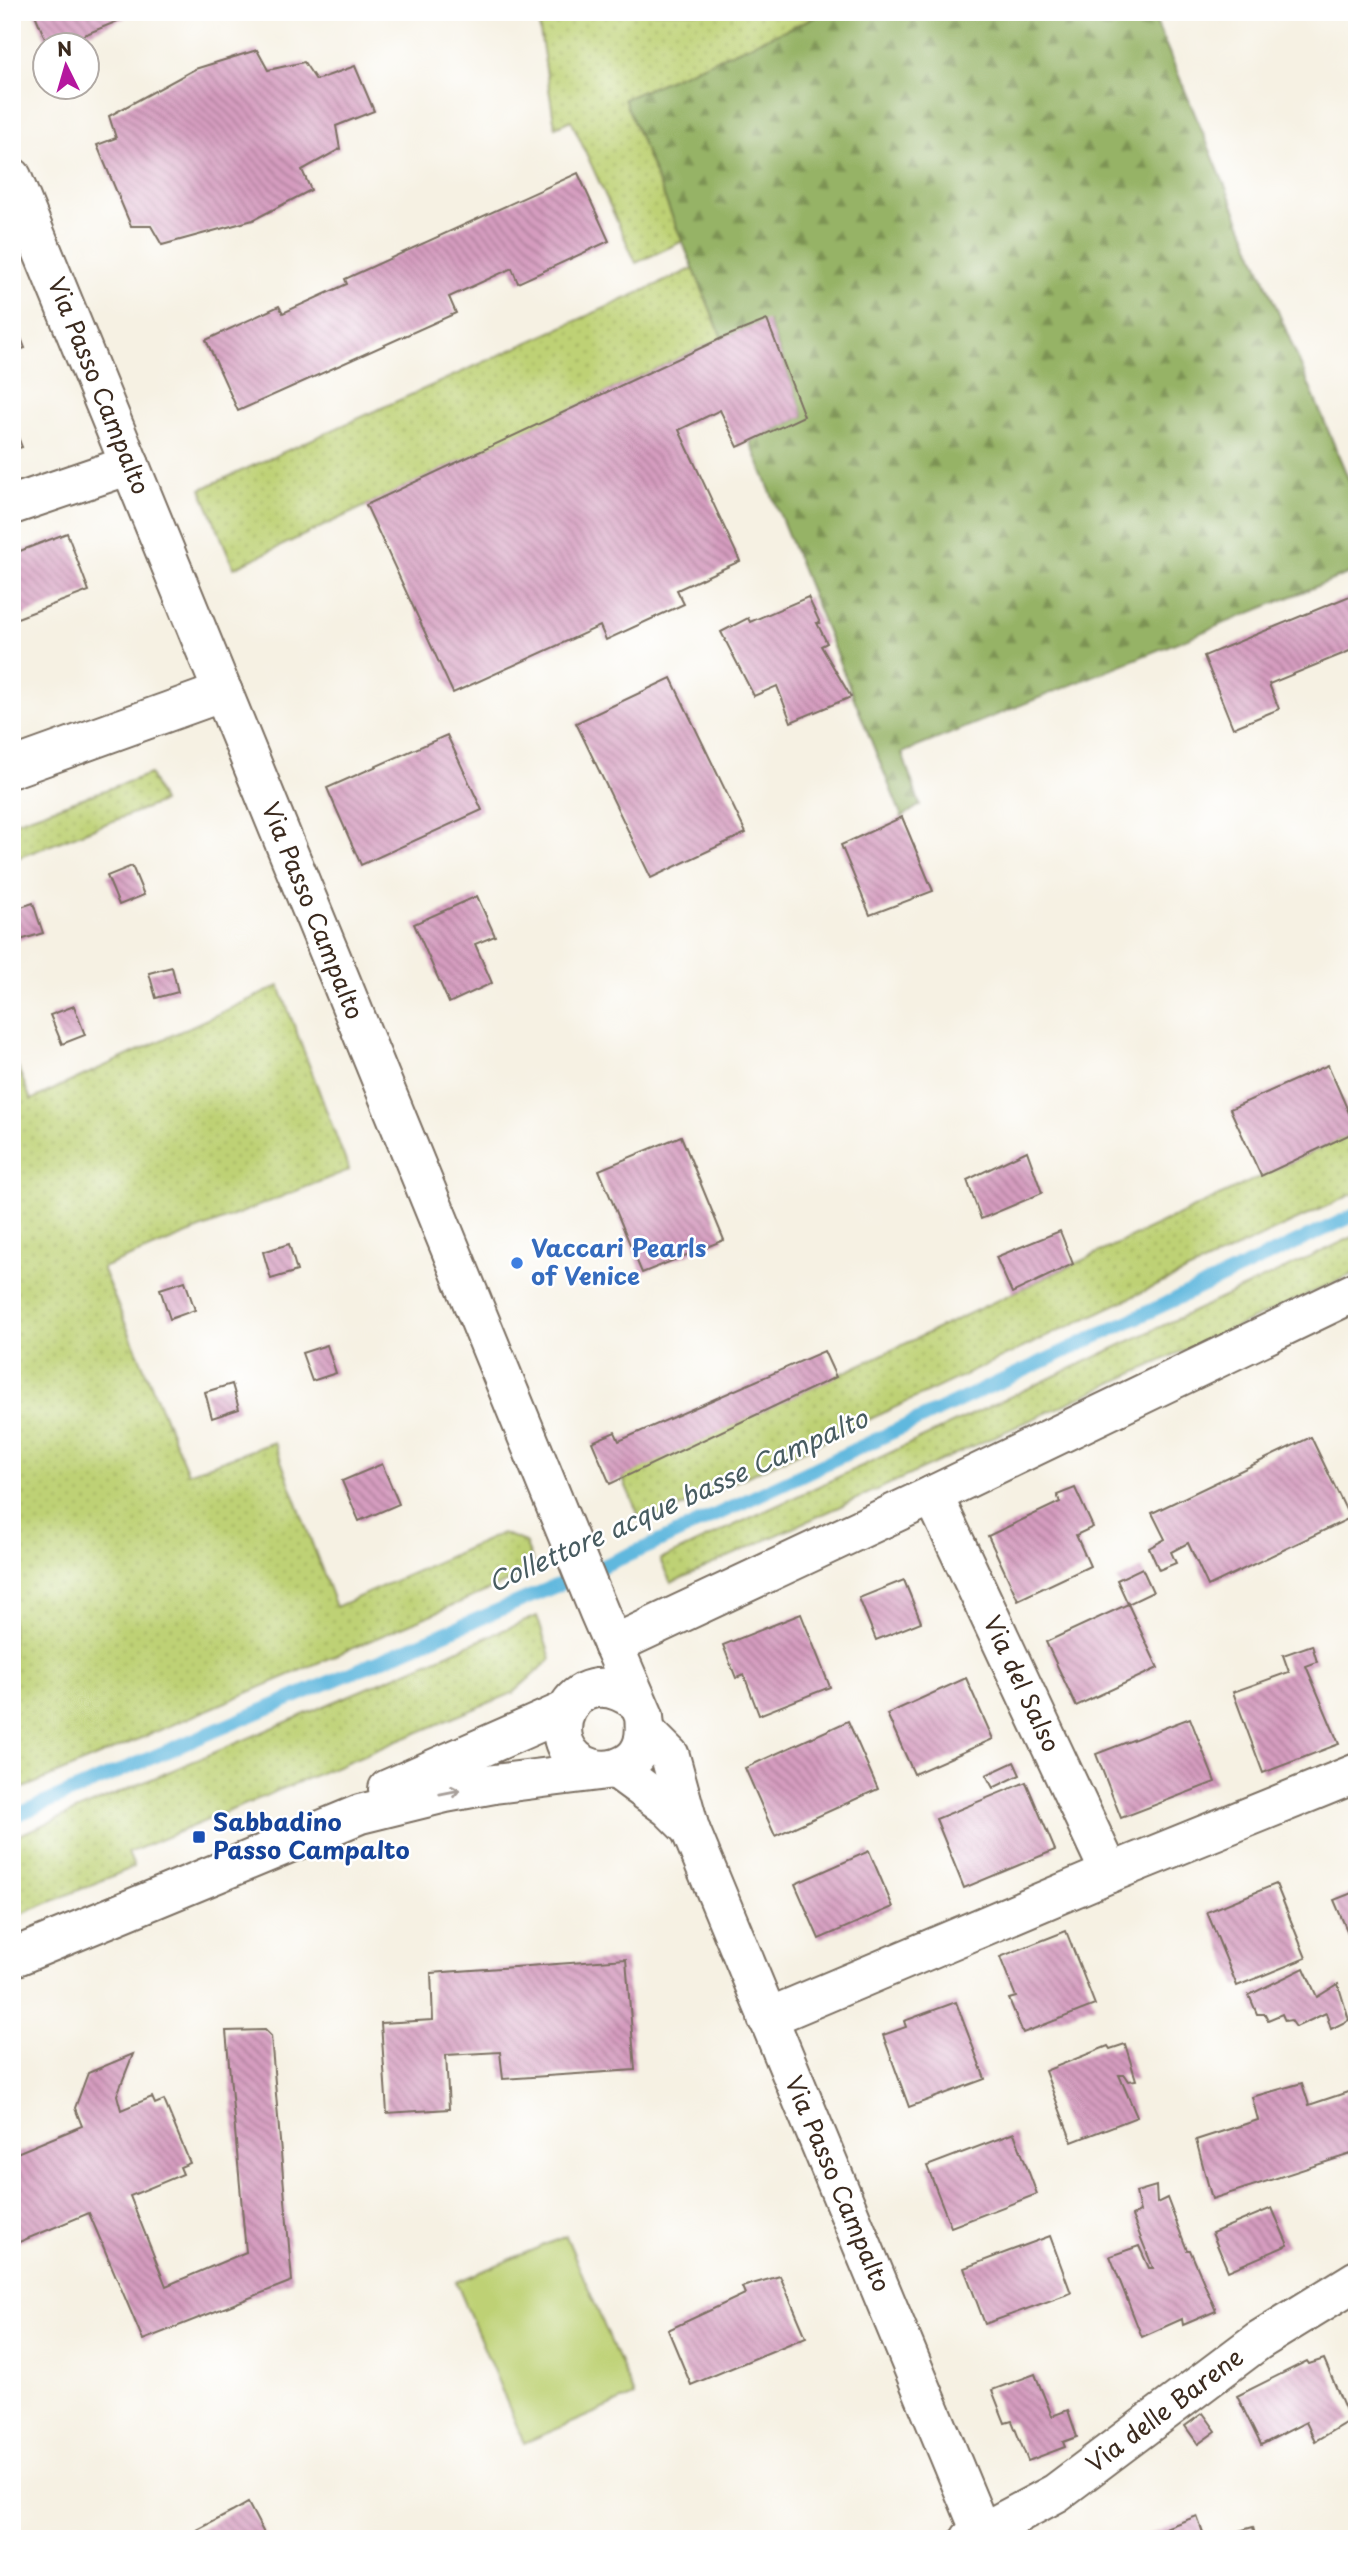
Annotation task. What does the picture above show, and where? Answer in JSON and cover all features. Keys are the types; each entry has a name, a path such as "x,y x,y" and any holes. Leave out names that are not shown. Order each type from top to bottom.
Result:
{"street":[{"name":"Via Passo Campalto","path":"17,201 130,465 641,1716"},
{"path":"12,505 130,465"},
{"path":"12,768 223,692"},
{"path":"606,1628 933,1495 1357,1291"},
{"name":"Via del Salso","path":"933,1495 1110,1872"},
{"name":"Via Passo Campalto","path":"606,1628 598,1667 562,1727 564,1743 572,1757 584,1766 608,1770 669,1808 690,1829"},
{"name":"Via Passo Campalto","path":"577,1700 606,1686 622,1691 670,1756 690,1829 979,2536"},
{"path":"360,1814 392,1786 577,1700"},
{"path":"12,1958 360,1814 482,1786 608,1770 631,1761 641,1748 641,1716"},
{"path":"767,2018 1110,1872 1357,1773"},
{"name":"Via delle Barene","path":"979,2536 1056,2493 1258,2341 1357,2280"}],"green space":[{"path":"537,12 827,12 625,99 683,241 636,263 571,120 555,127"},
{"path":"827,12 1164,12 1154,17 1357,499 1357,570 902,753 920,805 902,817 750,441 804,416 768,321 722,338 624,99"},
{"path":"694,268 722,338 234,568 201,489"},
{"path":"150,774 162,802 12,860 12,823"},
{"path":"279,986 349,1170 102,1268 188,1473 274,1442 336,1607 502,1533 525,1542 536,1570 12,1793 12,1053 31,1100"},
{"path":"1357,1131 1357,1192 643,1525 622,1477"},
{"path":"1357,1235 1357,1272 671,1583 660,1560"},
{"path":"537,1616 551,1659 513,1693 128,1853 134,1867 12,1918 12,1838"},
{"path":"566,2236 634,2396 524,2443 456,2282"}],"building":[{"path":"34,12 122,12 125,18 92,32 42,32"},
{"path":"257,50 268,70 304,62 316,80 355,66 374,111 336,126 340,149 302,170 311,190 253,220 162,245 151,226 131,226 97,145 116,138 109,116 195,69"},
{"path":"578,173 609,241 518,283 512,268 449,297 456,313 238,411 206,340 279,306 283,313 347,284 345,279"},
{"path":"12,315 25,348 12,352"},
{"path":"767,320 804,416 738,447 720,410 679,430 740,561 677,590 684,604 606,640 600,626 453,693 366,505 722,338"},
{"path":"12,422 22,447 12,450"},
{"path":"67,533 89,591 12,620 12,554"},
{"path":"1357,593 1357,648 1269,684 1279,709 1233,728 1204,656"},
{"path":"808,597 827,643 821,646 851,697 791,722 777,686 754,696 721,632 748,618 750,622"},
{"path":"671,678 746,833 651,878 576,723"},
{"path":"447,735 482,810 361,865 327,788"},
{"path":"902,817 933,891 870,915 841,845"},
{"path":"132,866 144,895 119,905 107,876"},
{"path":"477,896 495,936 475,944 492,983 449,1003 414,924"},
{"path":"33,903 43,933 17,941 12,928 12,910"},
{"path":"172,967 178,992 156,998 149,973"},
{"path":"74,1006 85,1035 62,1044 50,1015"},
{"path":"1328,1065 1357,1131 1261,1176 1230,1109"},
{"path":"681,1136 724,1240 642,1273 599,1170"},
{"path":"1027,1151 1042,1193 981,1219 967,1180"},
{"path":"1060,1231 1073,1264 1012,1293 996,1257"},
{"path":"289,1244 297,1271 271,1279 263,1252"},
{"path":"185,1281 195,1310 170,1319 160,1289"},
{"path":"327,1345 336,1373 312,1381 302,1353"},
{"path":"824,1351 836,1377 610,1484 592,1442 615,1432 619,1441"},
{"path":"232,1384 239,1409 212,1418 205,1392"},
{"path":"1311,1437 1350,1518 1208,1586 1188,1543 1171,1552 1176,1563 1159,1570 1149,1548 1165,1539 1152,1513"},
{"path":"382,1464 399,1504 359,1521 342,1481"},
{"path":"1075,1488 1093,1527 1076,1535 1090,1566 1018,1600 988,1536 1060,1502 1057,1495"},
{"path":"1142,1568 1153,1592 1128,1604 1117,1580"},
{"path":"904,1580 921,1622 876,1640 859,1598"},
{"path":"1128,1604 1158,1668 1076,1706 1046,1642"},
{"path":"801,1614 830,1687 759,1715 744,1675 736,1678 723,1645"},
{"path":"1312,1645 1317,1662 1306,1666 1339,1744 1263,1773 1233,1692 1289,1672 1283,1655"},
{"path":"966,1678 993,1739 914,1774 887,1714"},
{"path":"1190,1718 1215,1782 1121,1818 1096,1754"},
{"path":"848,1721 878,1789 775,1836 745,1768"},
{"path":"1014,1762 1020,1775 993,1788 986,1775"},
{"path":"1026,1782 1055,1850 964,1888 936,1819"},
{"path":"869,1851 893,1907 819,1939 795,1884"},
{"path":"1276,1884 1306,1958 1237,1986 1207,1912"},
{"path":"1357,1891 1357,1954 1334,1900"},
{"path":"1066,1931 1095,2005 1023,2033 1009,1999 1016,1997 1000,1957"},
{"path":"626,1959 635,2070 503,2079 500,2052 446,2055 449,2109 387,2113 381,2023 433,2020 431,1973"},
{"path":"1304,1968 1317,1997 1338,1984 1349,2020 1331,2029 1326,2013 1296,2027 1291,2020 1285,2021 1282,2014 1268,2020 1265,2014 1257,2014 1249,1995"},
{"path":"956,2002 985,2079 909,2107 883,2035 906,2027 904,2021"},
{"path":"265,2030 271,2036 292,2281 143,2340 89,2213 12,2245 12,2155 82,2126 75,2108 88,2073 133,2054 117,2095 121,2110 152,2097 155,2104 164,2100 190,2163 180,2167 183,2174 130,2196 166,2286 246,2252 226,2031"},
{"path":"1125,2044 1136,2080 1129,2081 1125,2075 1119,2075 1137,2117 1072,2142 1045,2071 1108,2046 1110,2049"},
{"path":"1302,2083 1309,2105 1357,2089 1357,2152 1212,2199 1196,2140 1258,2120 1252,2097"},
{"path":"1014,2133 1037,2194 951,2227 927,2166"},
{"path":"1156,2186 1157,2203 1167,2198 1187,2250 1190,2250 1216,2311 1183,2325 1182,2319 1142,2337 1110,2256 1139,2246 1149,2268 1153,2268 1132,2216 1140,2212 1136,2192"},
{"path":"1272,2208 1288,2245 1228,2271 1212,2233"},
{"path":"1050,2236 1071,2293 985,2324 964,2268"},
{"path":"780,2276 806,2337 691,2385 668,2330 745,2294 742,2287"},
{"path":"1324,2359 1350,2420 1315,2441 1306,2422 1261,2445 1237,2396 1307,2361 1309,2364"},
{"path":"1035,2374 1052,2416 1068,2410 1077,2437 1063,2442 1065,2447 1028,2461 1012,2421 1005,2423 992,2390"},
{"path":"1203,2413 1216,2431 1198,2444 1185,2426"},
{"path":"248,2503 267,2539 180,2539 232,2512"},
{"path":"1197,2516 1205,2539 1139,2538"},
{"path":"1253,2527 1256,2539 1234,2539 1232,2533"}],"waterway":[{"name":"Collettore acque basse Campalto","path":"12,1817 652,1545 1357,1214"}],"place":[{"name":"Vaccari Pearls of Venice","path":"517,1263"},
{"name":"Sabbadino Passo Campalto","path":"199,1837"}]}
